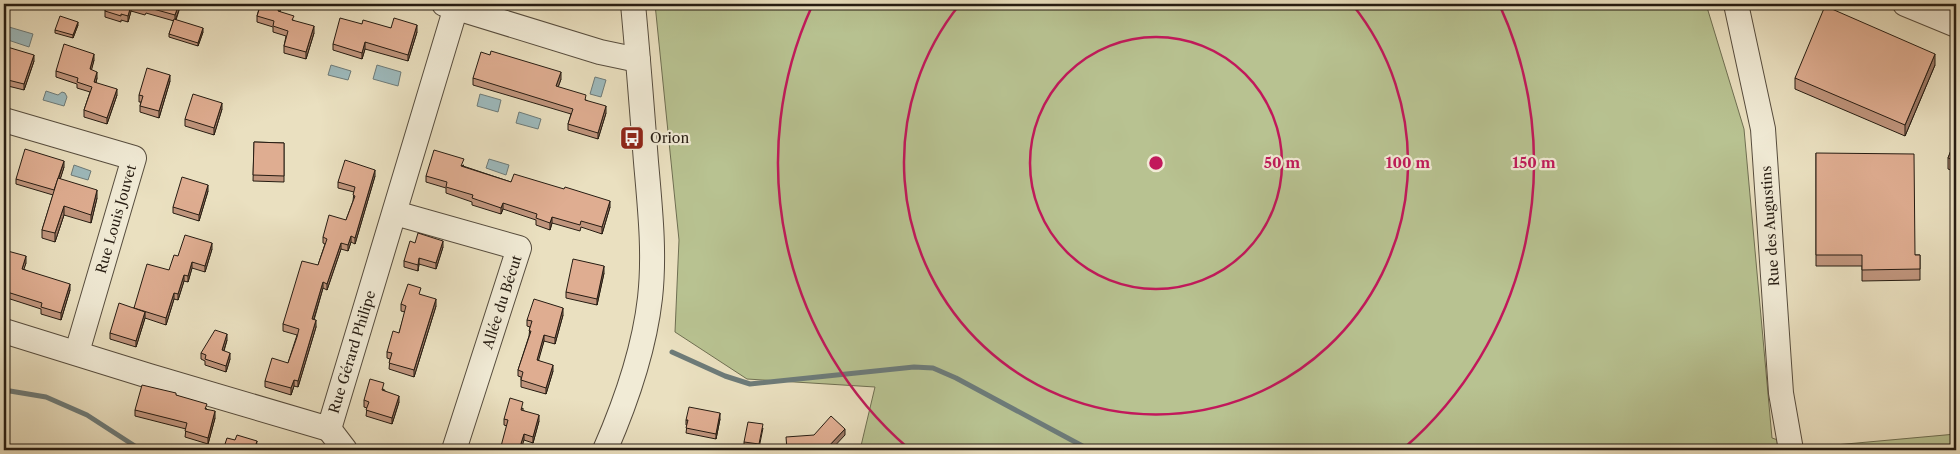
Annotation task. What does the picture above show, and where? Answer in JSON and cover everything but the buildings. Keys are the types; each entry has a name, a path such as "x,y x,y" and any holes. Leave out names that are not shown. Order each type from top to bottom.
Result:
{"street":[{"path":"604,450 627,394 650,299 652,242 633,4"},
{"name":"Rue des Augustins","path":"1736,4 1763,129 1781,394 1791,450"},
{"path":"1904,4 1956,25"},
{"path":"450,6 600,52 638,60"},
{"name":"Rue Gérard Philipe","path":"4,331 329,429 395,213 450,6"},
{"name":"Rue Louis Jouvet","path":"4,120 134,158 77,352"},
{"name":"Allée du Bécut","path":"395,213 519,248 454,450"},
{"path":"329,429 345,450"}],"green space":[{"path":"655,4 1706,4 1744,129 1772,438 1802,448 1956,434 1956,450 860,450 875,387 747,379 675,332 679,240"}],"water":[{"path":"9,27 33,34 29,47 5,39"},
{"path":"331,65 351,71 348,80 328,75"},
{"path":"377,65 401,72 398,86 373,79"},
{"path":"595,77 606,80 601,97 590,94"},
{"path":"46,91 58,95 62,92 65,93 67,97 64,106 43,100"},
{"path":"480,94 501,100 498,112 477,106"},
{"path":"519,112 541,119 538,129 516,123"},
{"path":"489,159 509,165 506,175 486,168"},
{"path":"74,165 91,171 88,180 71,175"}],"waterway":[{"path":"672,352 725,376 750,384 914,367 933,368 956,378 1090,450"},
{"path":"4,390 46,397 87,415 141,450"}],"place":[{"name":"Orion","path":"632,138"}]}
